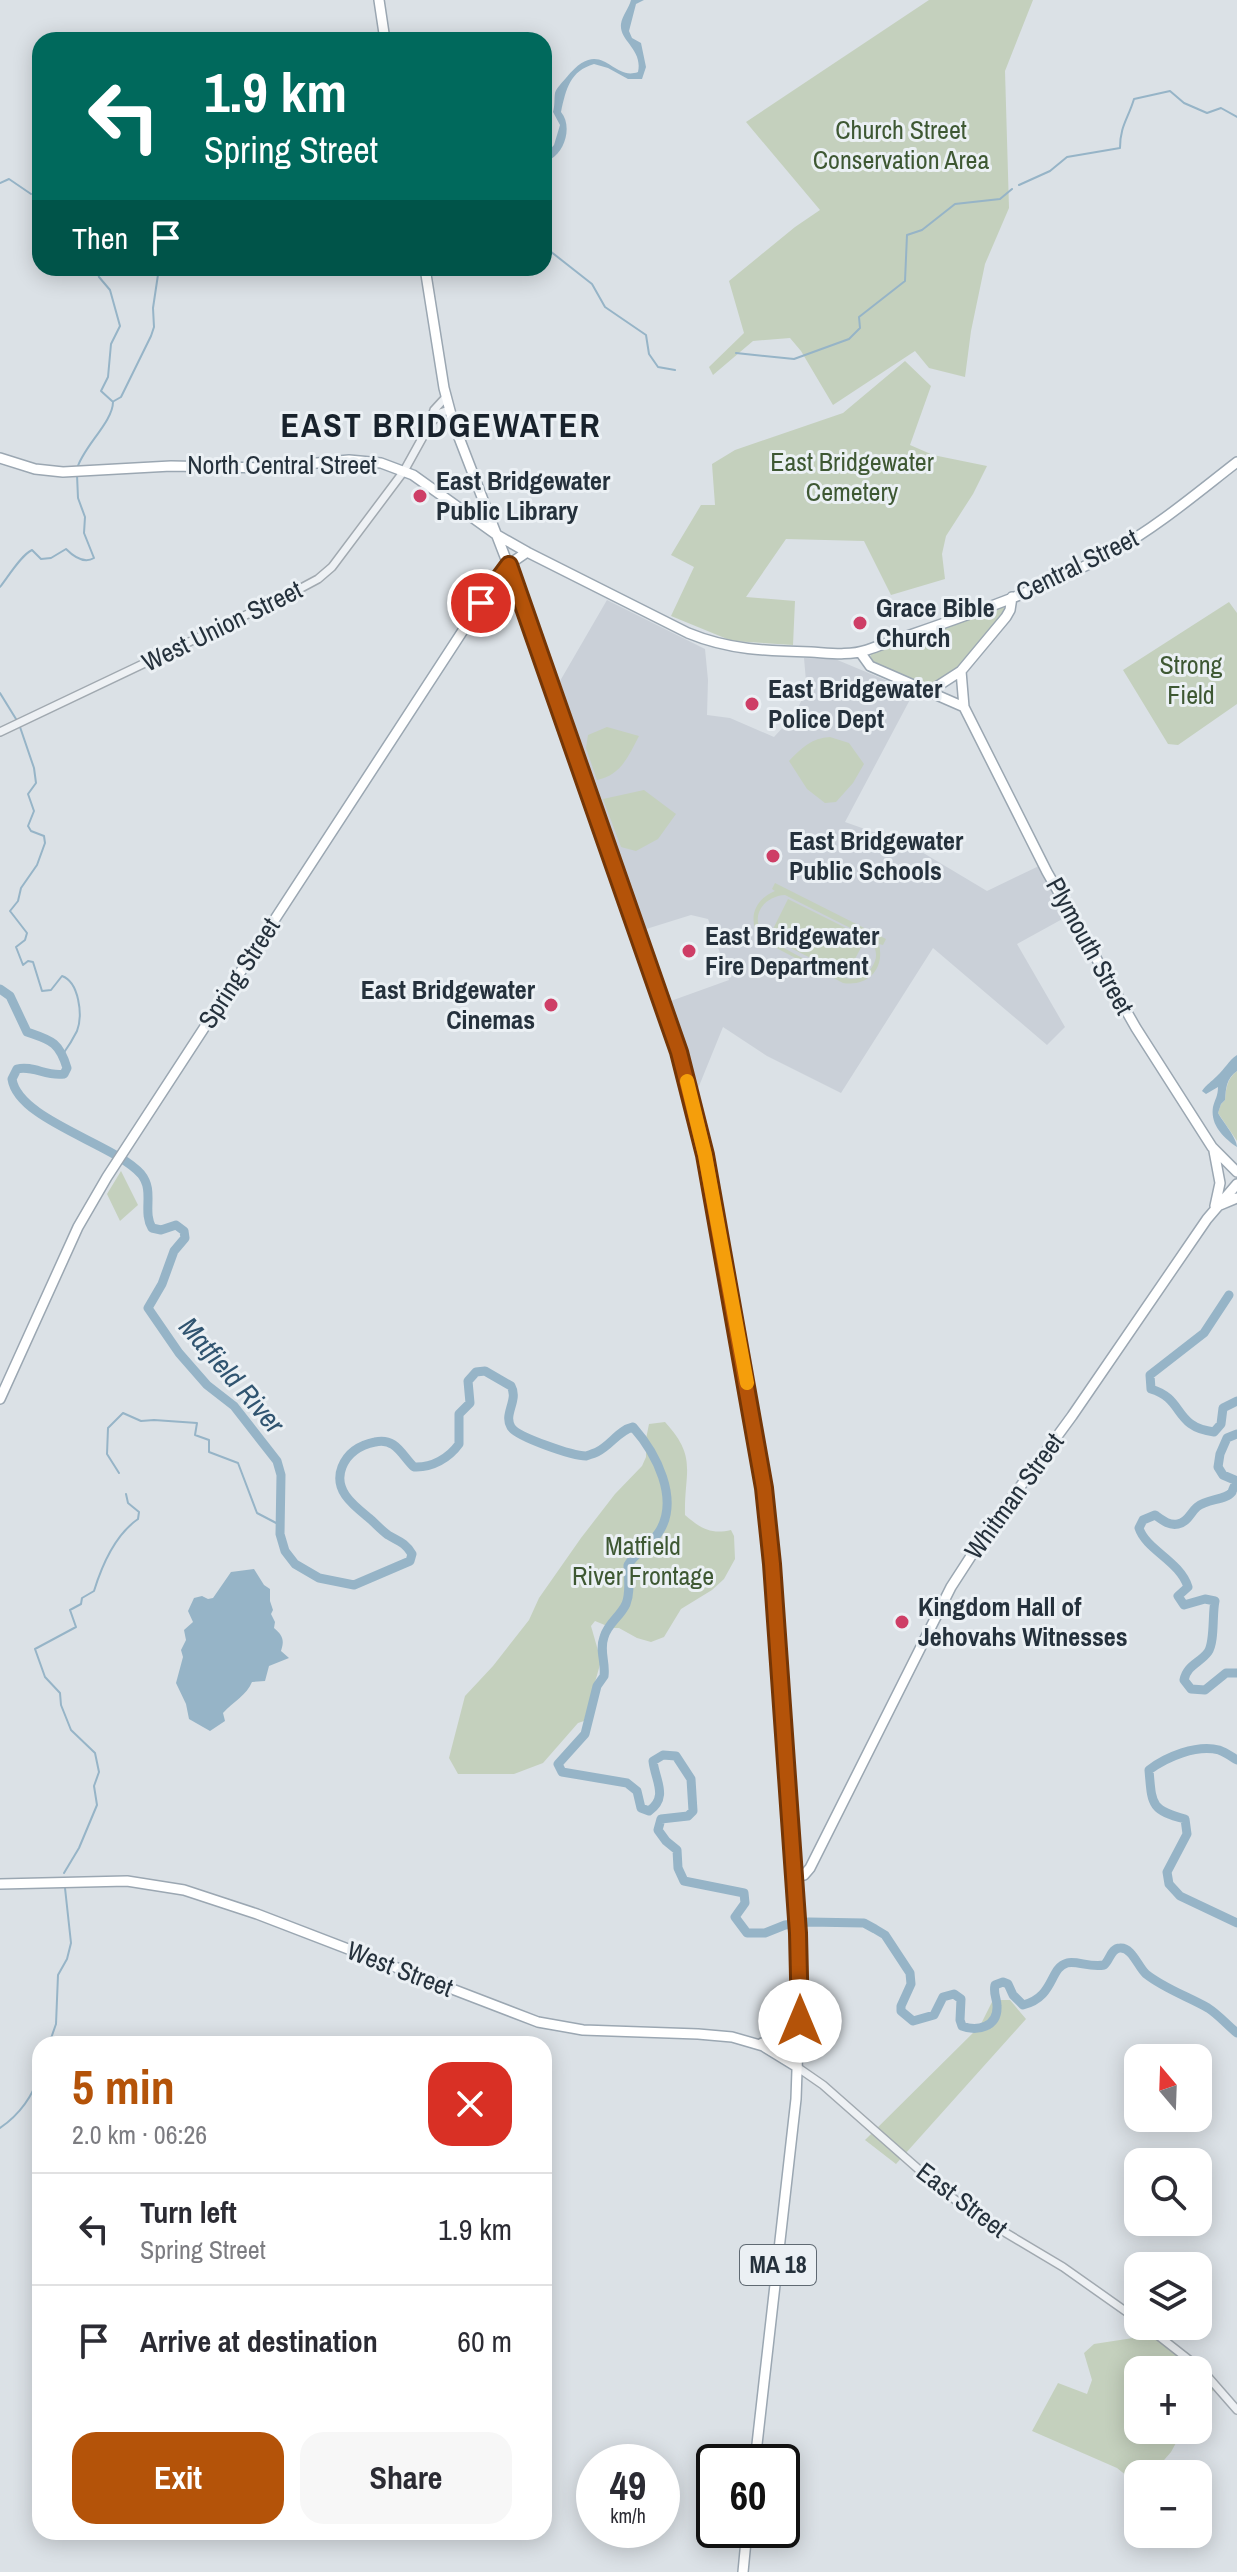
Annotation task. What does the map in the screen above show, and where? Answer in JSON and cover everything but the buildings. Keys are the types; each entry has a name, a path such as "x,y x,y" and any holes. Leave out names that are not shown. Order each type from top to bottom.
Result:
{"main road":[{"path":"379,0 384,32"},
{"name":"MA 18","path":"426,276 449,410 509,565 679,1052 699,1126 764,1488 798,1933 800,2033 787,2182 757,2444"},
{"name":"North Central Street","path":"0,458 42,470 78,472 179,466 255,468 349,460 381,463 404,471 497,535"},
{"name":"Central Street","path":"497,535 642,611 712,643 746,650 860,652 1012,597 1105,556 1134,539 1237,462"},
{"name":"Spring Street","path":"0,1399 79,1224 114,1165 488,592 509,565 527,552"},
{"path":"930,691 961,671 1006,617 1012,597"},
{"path":"860,652 870,666 964,707"},
{"name":"Plymouth Street","path":"961,671 964,707 1072,916 1136,1028 1212,1147 1237,1172"},
{"path":"1212,1147 1220,1176 1214,1210"},
{"name":"Whitman Street","path":"793,1877 804,1875 810,1868 956,1578 1237,1181"},
{"path":"1214,1210 1224,1202 1237,1198"},
{"name":"West Street","path":"0,1884 127,1881 176,1888 245,1909 538,2022 583,2030 698,2034 747,2041 772,2051 797,2067"},
{"path":"747,2041 782,2043 791,2041 800,2033"},
{"path":"743,2572 745,2548"}],"street":[{"name":"West Union Street","path":"0,732 318,579 332,567 404,471 430,424 434,410 446,397"},
{"path":"430,424 440,413 449,410"},
{"name":"East Street","path":"797,2067 823,2085 969,2211 1063,2267 1124,2310"},
{"path":"1163,2340 1208,2376 1237,2410"}],"shaded area":[{"name":"East Bridgewater Public Schools","path":"607,600 705,649 707,715 730,718 774,737 796,713 804,694 804,658 835,659 914,692 845,822 910,845 987,891 1039,866 1066,917 1017,944 1065,1027 1047,1045 933,948 841,1093 767,1056 723,1027 697,1091 668,1002 729,980 717,944 708,919 691,915 643,930 560,681"}],"green space":[{"name":"Church Street Conservation Area","path":"929,0 1033,0 1005,71 1009,208 985,264 965,377 929,368 915,351 833,405 790,338 753,341 713,375 709,367 744,333 729,281 820,210 746,122"},
{"name":"East Bridgewater Cemetery","path":"905,361 931,386 910,445 933,455 987,466 946,536 942,554 945,579 891,595 864,541 786,539 746,597 795,601 793,645 732,641 671,616 694,567 671,555 701,505 715,505 712,464 735,450 843,413"},
{"name":"Strong Field","path":"1229,602 1237,613 1237,704 1178,745 1168,744 1123,670"},
{"path":"1003,606 1006,612 970,656 937,682 925,684 870,661 871,652"},
{"path":"607,727 639,736 618,769 597,780 586,748 588,735"},
{"path":"830,737 849,743 864,764 853,783 836,802 825,803 807,789 789,761 807,744"},
{"path":"644,790 676,814 658,839 636,851 621,847 603,799"},
{"path":"775,883 886,939 883,945 879,944 879,961 873,974 860,982 843,983 761,940 754,926 754,912 762,900 775,891 772,889","holes":["785,895 870,938 876,952 874,963 866,974 851,979 820,967 768,938 759,927 759,914 771,899"]},
{"path":"788,899 866,938 846,976 769,937"},
{"path":"1237,1071 1237,1141 1218,1113 1229,1081"},
{"path":"121,1171 138,1205 120,1221 107,1194"},
{"name":"Matfield River Frontage","path":"665,1422 686,1456 685,1515 706,1529 717,1532 731,1530 734,1536 735,1559 724,1579 681,1609 664,1637 651,1642 595,1621 591,1626 601,1661 584,1721 578,1723 543,1763 514,1774 458,1774 449,1758 465,1696 529,1620 539,1598 581,1538 615,1494 642,1466 646,1457 649,1424"},
{"path":"993,2000 1010,2000 1026,2019 896,2164 865,2140 980,2026"},
{"path":"1124,2339 1157,2340 1177,2356 1124,2356 1124,2444 1175,2444 1164,2460 1124,2460 1124,2474 1032,2431 1058,2383 1087,2394 1092,2380 1084,2353 1094,2344"}],"water":[{"path":"631,0 644,0 636,4 629,31 632,38 641,43 646,67 642,79 628,79 594,64 579,71 567,89 561,112 567,130 564,144 552,158 552,147 560,125 553,112 555,93 578,66 597,59 620,71 638,72 637,57 621,30"},
{"path":"1237,1055 1237,1071 1229,1081 1218,1113 1237,1147 1223,1135 1214,1120 1213,1107 1218,1087 1206,1094 1202,1091"},
{"path":"254,1569 270,1589 274,1628 282,1638 281,1651 289,1658 269,1666 265,1681 252,1682 223,1713 225,1721 210,1731 189,1719 176,1683 183,1657 181,1650 186,1640 184,1630 193,1622 188,1611 194,1598 213,1598 231,1572"}],"waterway":[{"path":"1019,185 1050,171 1067,157 1120,148 1123,128 1134,99 1170,91 1184,103 1207,113 1221,108 1237,117"},
{"path":"0,183 9,179 31,194"},
{"path":"736,353 794,359 849,339 860,328 859,317 905,281 907,235 922,230 955,204 1000,199 1012,189"},
{"path":"552,253 592,284 605,307 646,335 649,354 658,367 675,370"},
{"path":"99,276 110,290 120,326 111,344 108,377 101,391 112,401"},
{"path":"114,401 121,397 151,336 158,276"},
{"path":"77,469 108,418 113,402"},
{"path":"0,587 19,561 32,550 41,559 51,558 66,549 83,560 94,558 84,533 85,517 78,498 77,475"},
{"path":"0,693 16,719"},
{"path":"20,727 36,783 28,794 34,811 28,826 31,831 44,836 45,843 37,865 10,911 27,933 25,940 16,947 23,965 33,962 42,991 51,990 62,976 68,979 76,992 79,1024 63,1054"},
{"name":"Matfield River","path":"0,989 10,996 27,1032 53,1043 61,1052 67,1068 64,1074 17,1069 12,1079 18,1094 49,1119 111,1152 141,1174 147,1187 152,1228 161,1230 176,1225 184,1231 185,1238 174,1251 162,1284 148,1308 179,1353 207,1385 234,1406 277,1461 281,1475 280,1534 285,1551 295,1564 319,1578 354,1585 410,1561 412,1554 407,1547 385,1533 346,1496 340,1483 342,1467 355,1450 382,1441 398,1448 414,1467 434,1464 445,1458 459,1444 459,1414 470,1403 468,1381 476,1372 485,1371 511,1386 511,1427 523,1436 546,1445 586,1456 602,1449 623,1431 633,1427 650,1450 662,1477 666,1491 665,1519 655,1537 628,1565 628,1599 608,1628 603,1642 604,1676 597,1686 585,1734 558,1764 562,1772 627,1783 637,1791 641,1808 649,1811 660,1794 653,1761 663,1755 676,1756 691,1779 693,1811 688,1816 661,1819 658,1830 677,1850 678,1868 684,1881 744,1893 745,1903 735,1917 747,1933 765,1933 785,1925 809,1922 864,1923 885,1935 910,1973 911,1984 901,2011 913,2021 934,2015 943,1997 954,1994 961,1999 962,2026 986,2026 996,2013 995,1985 1008,1984 1023,2005 1041,1996 1061,1966 1071,1962 1104,1965 1120,1948 1128,1951 1153,1979 1208,2008 1237,2033"},
{"path":"1229,1295 1204,1333 1150,1375 1151,1389 1169,1399 1192,1425 1214,1432 1221,1424 1223,1408 1237,1401"},
{"path":"119,1473 107,1454 108,1428 123,1413 141,1421 197,1423 195,1435 209,1440 209,1452 238,1463 257,1513 280,1525"},
{"path":"1237,1434 1227,1438 1218,1467 1223,1475 1237,1481 1232,1492 1201,1504 1181,1523 1169,1523 1155,1515 1143,1520 1139,1528 1148,1543 1184,1578 1188,1587 1178,1596 1184,1605 1205,1599 1215,1601 1210,1647 1188,1671 1184,1680 1191,1689 1205,1690 1226,1673 1237,1673"},
{"path":"64,1873 79,1848 97,1805 94,1786 99,1772 95,1753 71,1730 61,1705 60,1693 45,1677 35,1649 76,1627 70,1610 94,1591 110,1551 138,1519 139,1512 128,1503 126,1494"},
{"path":"1237,1760 1219,1750 1192,1750 1173,1756 1149,1770 1155,1804 1159,1809 1185,1819 1187,1834 1167,1872 1169,1884 1180,1896 1237,1923"},
{"path":"52,2036 56,2024 58,1975 71,1943 65,1888"},
{"path":"0,2128 13,2117 32,2091"}],"slow traffic":[{"path":"687,1081 705,1155 747,1383"}],"place":[{"name":"East Bridgewater Public Library","path":"420,496"},
{"name":"Grace Bible Church","path":"860,623"},
{"name":"East Bridgewater Police Dept","path":"752,704"},
{"name":"East Bridgewater Public Schools","path":"773,856"},
{"name":"East Bridgewater Fire Department","path":"689,951"},
{"name":"East Bridgewater Cinemas","path":"551,1005"},
{"name":"Kingdom Hall of Jehovahs Witnesses","path":"902,1622"}],"district":[{"name":"EAST BRIDGEWATER","path":"441,425"}],"route":[{"path":"481,603 509,565 679,1052 699,1126 766,1499 798,1933 800,2021"}]}
